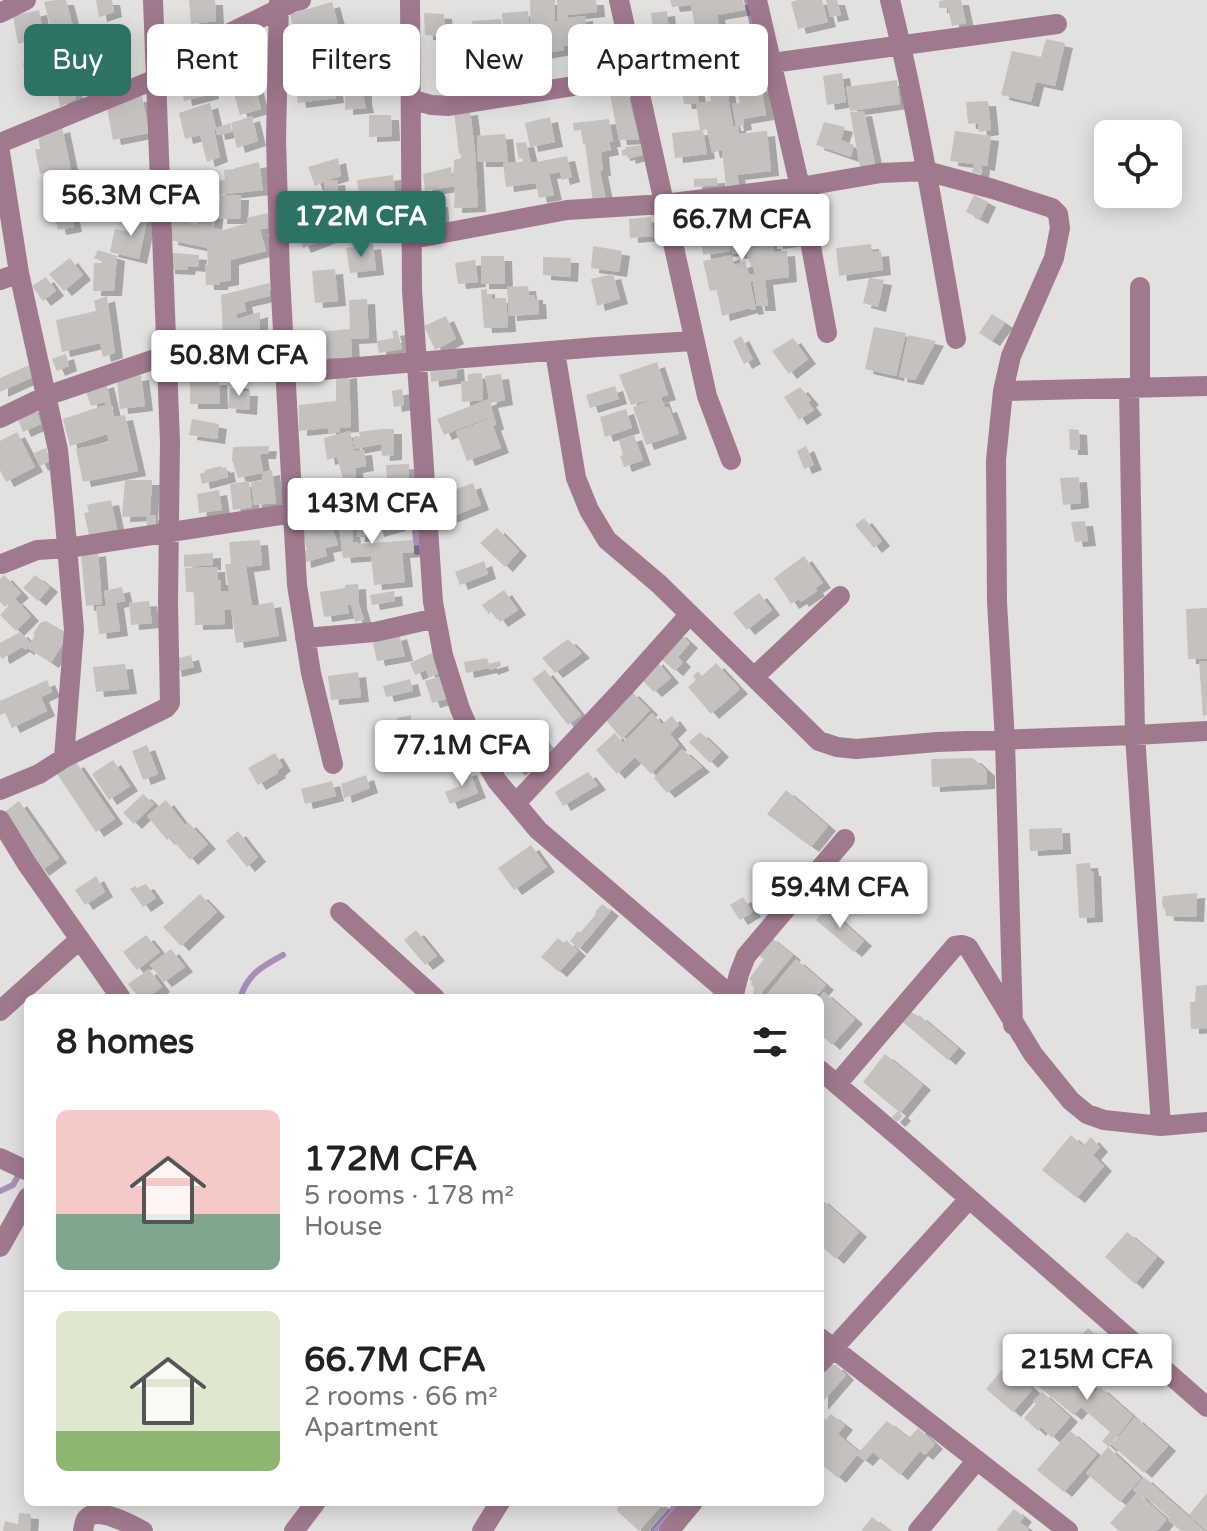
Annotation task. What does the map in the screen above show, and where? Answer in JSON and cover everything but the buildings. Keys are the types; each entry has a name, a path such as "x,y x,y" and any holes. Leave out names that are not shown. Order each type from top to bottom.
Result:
{"street":[{"path":"0,13 26,0"},
{"path":"153,0 154,24"},
{"path":"242,24 279,4 301,0"},
{"path":"410,0 412,290 425,490 433,602 443,655 460,709 477,748 497,781 538,830 728,994"},
{"path":"619,0 624,24"},
{"path":"757,0 800,187 827,333"},
{"path":"890,0 902,46 956,339"},
{"path":"279,4 276,140 297,585 311,673 333,764"},
{"path":"768,63 1057,24"},
{"path":"0,143 147,83"},
{"path":"411,99 449,106 568,87"},
{"path":"0,790 39,774 64,758 166,708 170,703 170,442 157,96"},
{"path":"640,96 707,396 731,460"},
{"path":"0,152 10,276 46,396 58,450 74,630 64,758"},
{"path":"412,239 567,210 664,204 800,187 881,173 926,171 1052,208 1058,214 1060,228 1054,258 1011,356 1003,391 996,476 997,602 1005,741 1013,1025"},
{"path":"1140,287 1135,388 1135,735 1161,1126"},
{"path":"286,373 694,341"},
{"path":"555,352 576,478 589,510 607,540 659,584 819,741 856,749 937,742 1207,731"},
{"path":"0,418 46,396 167,355"},
{"path":"1003,391 1207,386"},
{"path":"2,564 37,550 169,532 293,506 425,490"},
{"path":"754,677 840,596"},
{"path":"516,803 690,614"},
{"path":"305,638 375,632 436,618"},
{"path":"0,820 118,994"},
{"path":"734,994 746,956 845,839"},
{"path":"340,912 431,994"},
{"path":"0,1011 80,939"},
{"path":"837,1084 955,946 962,945 968,947 1033,1054 1071,1101 1087,1114 1104,1120 1161,1126 1207,1122"},
{"path":"824,1073 1207,1407"},
{"path":"0,1158 24,1169"},
{"path":"969,1199 824,1350 977,1460 1068,1531"},
{"path":"0,1247 24,1204"},
{"path":"918,1531 977,1460"},
{"path":"294,1531 313,1506"},
{"path":"482,1531 498,1506"},
{"path":"669,1531 690,1506"},
{"path":"83,1531 88,1516 123,1510 143,1531"}],"waterway":[{"path":"747,0 753,24"},
{"path":"412,494 417,552"},
{"path":"242,994 256,972 283,955"},
{"path":"0,1191 13,1185 24,1165"},
{"path":"654,1531 676,1506"}]}
